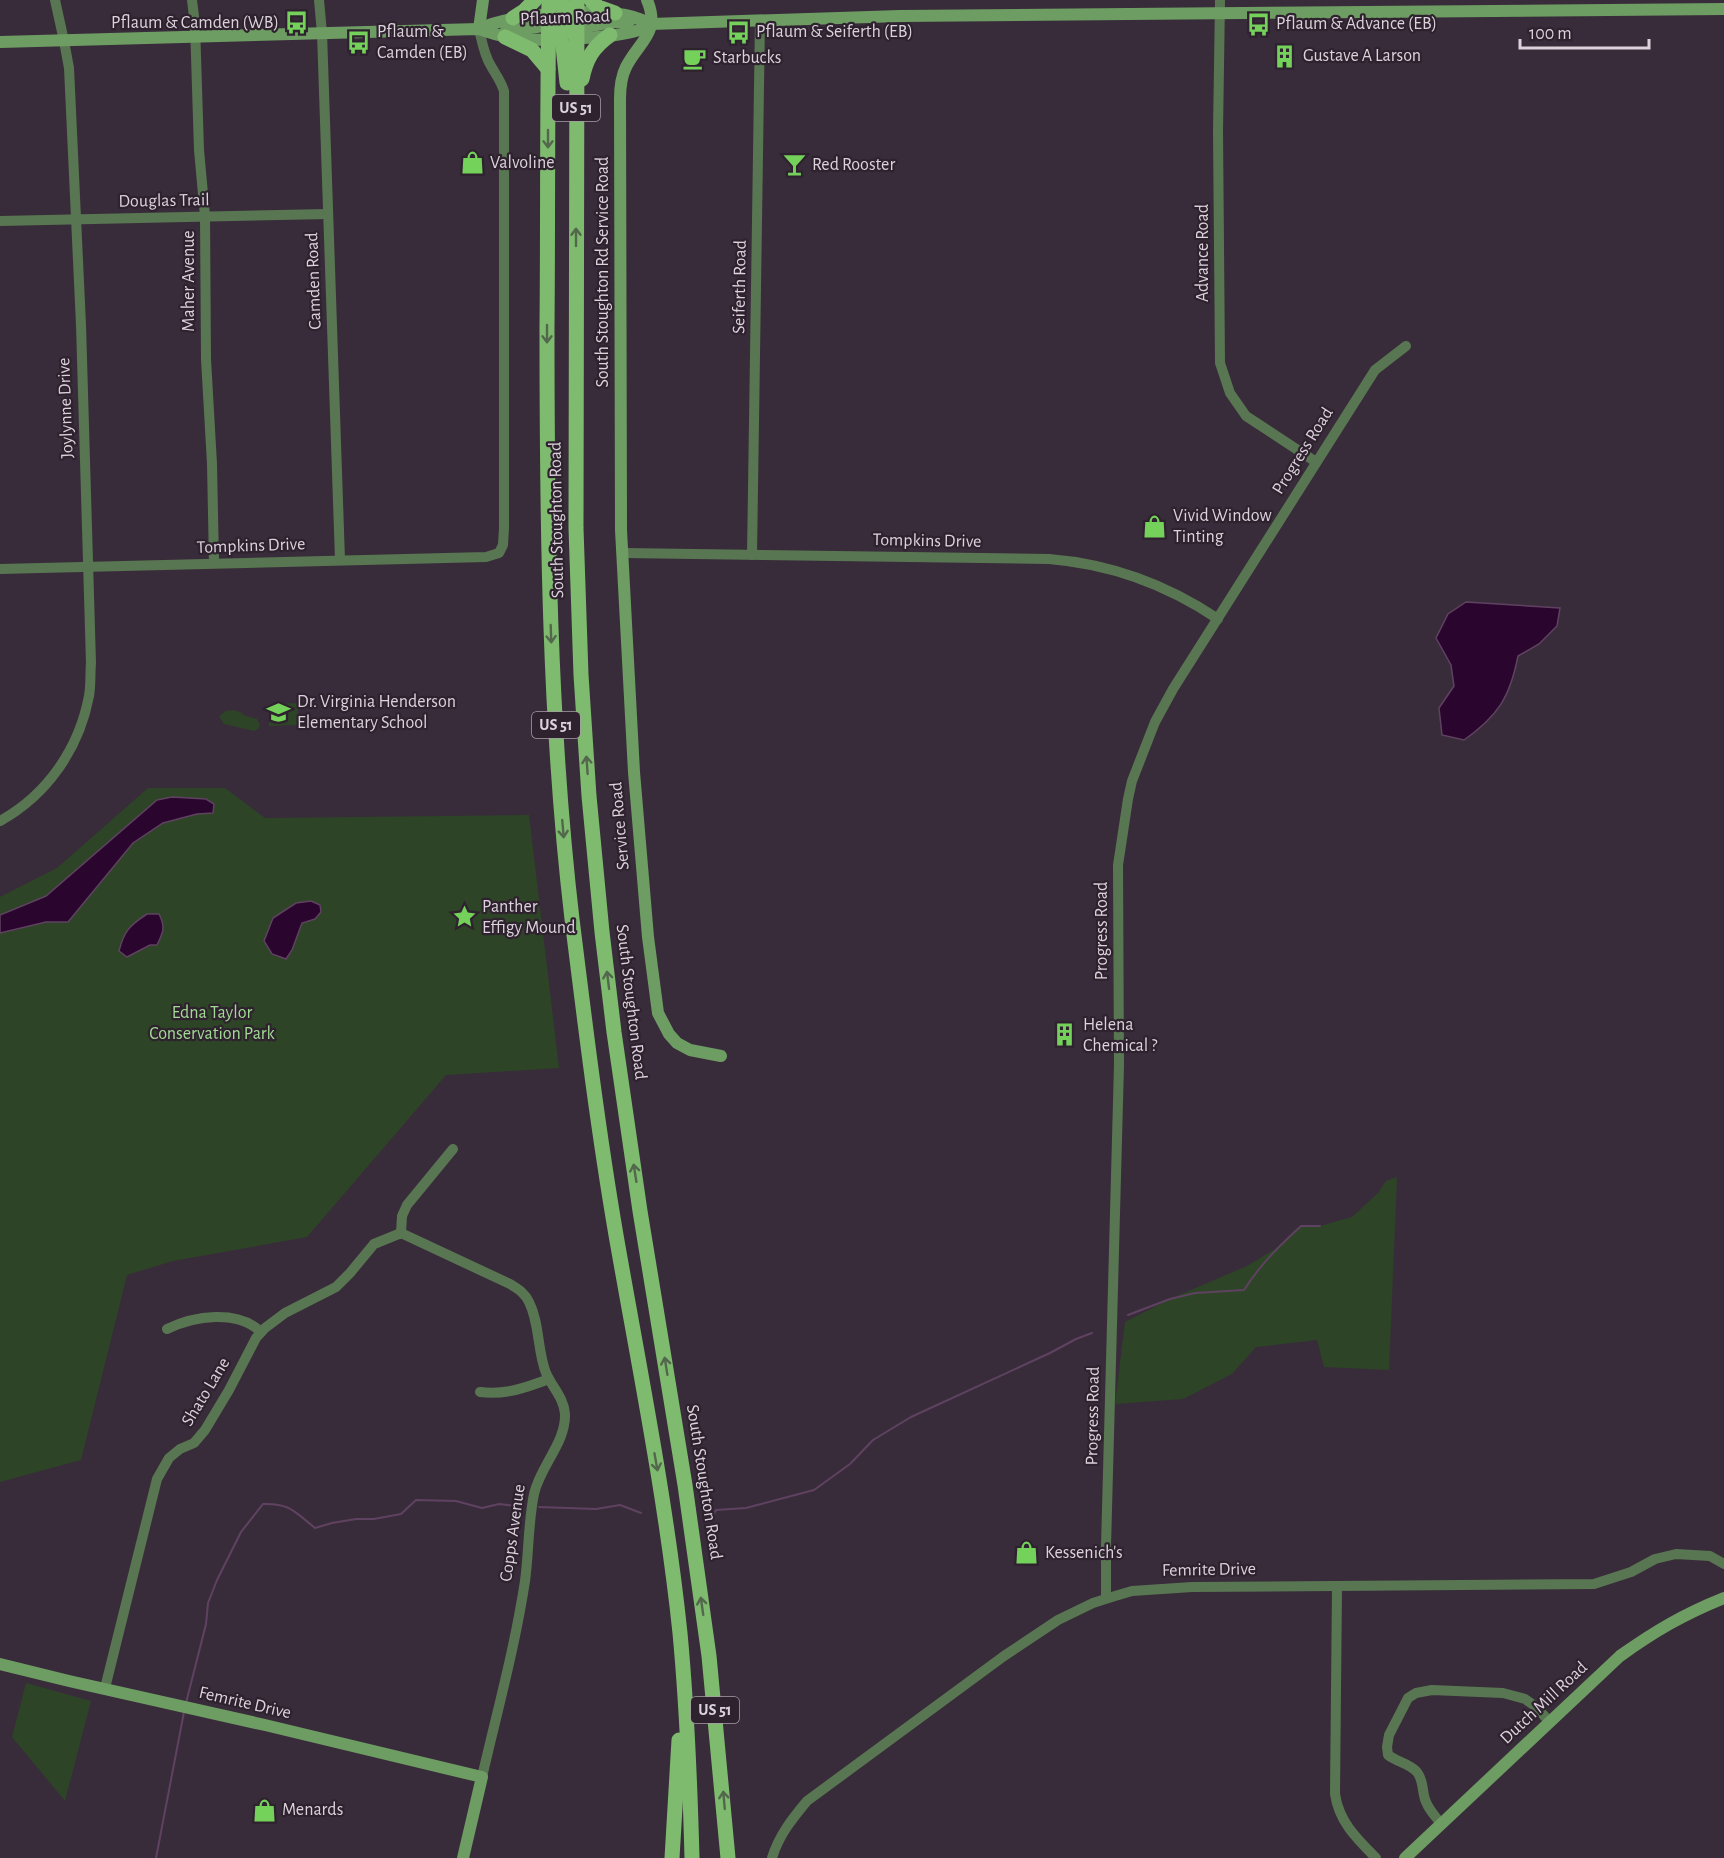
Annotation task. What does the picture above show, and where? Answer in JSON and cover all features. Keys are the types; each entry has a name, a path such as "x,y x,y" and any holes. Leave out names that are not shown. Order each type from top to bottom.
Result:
{"main road":[{"path":"513,18 535,0"},
{"path":"591,0 598,7 615,13"},
{"path":"563,21 567,95 576,179"},
{"name":"South Stoughton Road","path":"563,21 548,69 548,555 563,830 602,1144 669,1550 680,1635 692,1858"},
{"name":"South Stoughton Road","path":"563,21 576,90 578,592 589,796 614,1032 708,1644 728,1858"},
{"path":"576,90 582,80 589,54 610,35"},
{"path":"505,37 532,50 548,69"},
{"path":"672,1858 680,1721 685,1698"}],"street":[{"name":"Joylynne Drive","path":"0,821 31,801 59,769 78,730 90,689 81,325 69,68 55,0"},
{"name":"Maher Avenue","path":"192,0 199,150 206,216 206,358 212,464 214,563"},
{"name":"Camden Road","path":"319,0 340,560"},
{"path":"483,0 479,29 504,32 563,21 651,24 647,0"},
{"name":"Advance Road","path":"1220,0 1218,109 1220,363 1230,393 1246,416 1316,462"},
{"name":"Pflaum Road","path":"479,29 513,18 563,21 615,13 651,24 890,16 1724,9"},
{"name":"Seiferth Road","path":"752,555 760,20"},
{"name":"Pflaum Road","path":"0,42 479,29 505,37 524,39 563,21 610,35 640,31 651,24"},
{"name":"South Stoughton Rd Service Road","path":"624,553 621,530 620,88 625,68 648,35 651,24"},
{"name":"Tompkins Drive","path":"0,568 486,557 501,551 504,528 504,91 500,79 485,54 479,29"},
{"name":"Douglas Trail","path":"0,220 328,214"},
{"name":"Progress Road","path":"1107,1598 1106,1536 1119,1065 1118,900 1120,851 1128,799 1144,747 1173,689 1375,370 1406,346"},
{"name":"Tompkins Drive","path":"624,553 1078,561 1134,576 1162,587 1191,600 1218,619"},
{"name":"Service Road","path":"624,553 633,772 648,937 658,1013 669,1034 683,1047 695,1052 721,1056"},
{"path":"401,1233 402,1216 407,1205 453,1149"},
{"name":"Copps Avenue","path":"401,1233 510,1284 524,1294 536,1321 545,1371 563,1404 564,1420 556,1446 534,1492 520,1610 463,1858"},
{"name":"Shato Lane","path":"105,1688 161,1470 173,1454 194,1443 205,1430 256,1338 269,1324 285,1313 336,1287 374,1244 401,1233"},
{"path":"167,1329 188,1320 235,1318 246,1321 261,1332"},
{"path":"480,1392 495,1394 511,1392 549,1379"},
{"name":"Femrite Drive","path":"774,1852 788,1824 807,1801 1004,1656 1055,1622 1107,1598 1132,1591 1183,1587 1594,1584 1631,1572 1655,1559 1676,1554 1710,1556 1724,1564"},
{"path":"1337,1586 1335,1787 1337,1807 1342,1819 1356,1839 1376,1858"},
{"name":"Dutch Mill Road","path":"1405,1858 1620,1656 1690,1611 1724,1598"},
{"name":"Femrite Drive","path":"0,1664 482,1777"},
{"path":"1441,1824 1426,1803 1423,1782 1419,1774 1388,1755 1389,1735 1408,1698 1416,1693 1432,1690 1503,1693 1524,1699 1535,1706 1550,1722"}],"green space":[{"path":"298,703 298,725 269,726 269,704"},
{"path":"234,710 257,719 260,725 258,729 254,731 224,724 219,716 226,711"},
{"name":"Edna Taylor Conservation Park","path":"148,788 225,788 265,818 529,815 559,1068 446,1075 307,1237 173,1261 127,1275 81,1460 0,1482 0,897 57,868"},
{"path":"1397,1177 1389,1370 1324,1367 1317,1340 1256,1347 1232,1374 1183,1399 1115,1404 1125,1322 1170,1299 1247,1266 1275,1249 1301,1226 1320,1226 1352,1217 1378,1193 1386,1181"},
{"path":"26,1683 91,1701 65,1801 12,1737"}],"shaded area":[{"path":"1466,602 1560,608 1557,626 1539,644 1518,656 1511,683 1494,714 1464,740 1442,735 1439,708 1454,686 1451,665 1436,638 1448,614"},
{"path":"172,797 206,799 214,804 213,813 197,814 163,823 133,843 68,922 46,922 0,933 0,915 46,896 157,800"},
{"path":"311,901 320,905 321,912 315,919 302,923 292,950 286,959 272,954 264,941 273,918 296,903"},
{"path":"147,914 159,914 163,930 159,941 157,945 150,945 127,957 119,951 123,938 132,925"}],"waterway":[{"path":"1128,1315 1170,1299 1195,1293 1244,1290 1270,1256 1301,1226 1320,1226"},
{"path":"711,1519 716,1510 746,1508 814,1490 850,1464 873,1440 911,1417 1092,1333"},
{"path":"186,1703 206,1624 208,1603 241,1532 263,1504 286,1507 315,1528 356,1519 374,1519 401,1514 416,1500 456,1501 482,1508 499,1504 516,1506"},
{"path":"539,1507 596,1509 620,1505 641,1513"},
{"path":"156,1858 184,1712"}],"place":[{"name":"Pflaum & Camden (WB)","path":"297,23"},
{"name":"Pflaum & Advance (EB)","path":"1258,24"},
{"name":"Pflaum & Seiferth (EB)","path":"738,32"},
{"name":"Pflaum & Camden (EB)","path":"359,42"},
{"name":"Gustave A Larson","path":"1285,56"},
{"name":"Starbucks","path":"695,58"},
{"name":"Valvoline","path":"472,163"},
{"name":"Red Rooster","path":"794,165"},
{"name":"Vivid Window Tinting","path":"1155,526"},
{"name":"Dr. Virginia Henderson Elementary School","path":"279,712"},
{"name":"Panther Effigy Mound","path":"464,917"},
{"name":"Helena Chemical ?","path":"1065,1035"},
{"name":"Kessenich's","path":"1027,1553"},
{"name":"Menards","path":"264,1810"}]}
